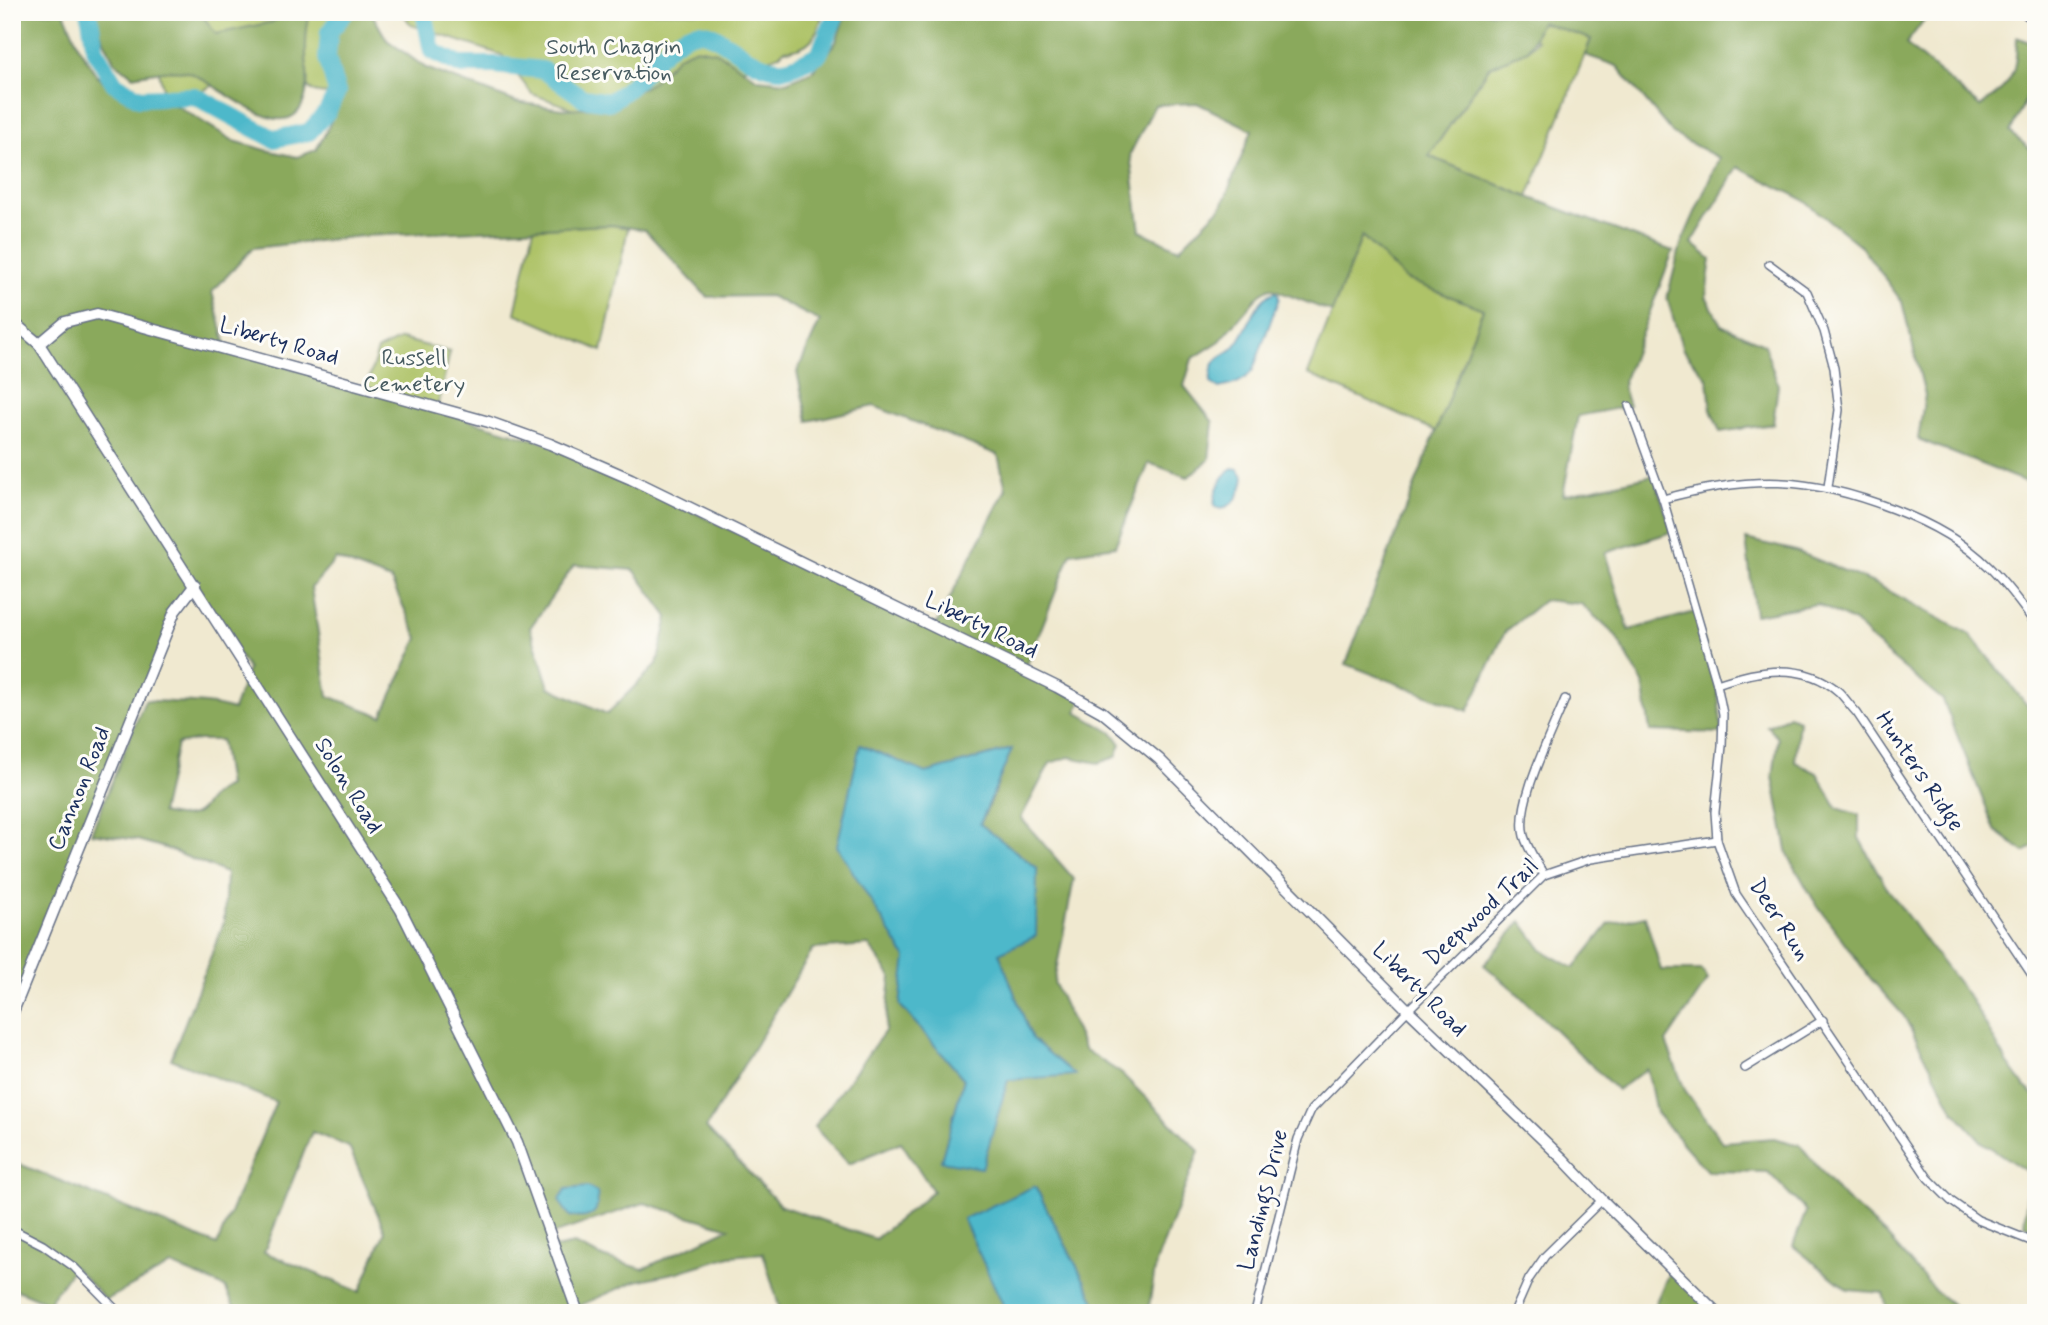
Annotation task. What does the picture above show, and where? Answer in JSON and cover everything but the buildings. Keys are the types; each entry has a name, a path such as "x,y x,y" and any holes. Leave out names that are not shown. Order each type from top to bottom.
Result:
{"street":[{"path":"2022,12 2036,22"},
{"path":"1769,264 1807,292 1834,368 1839,410 1828,487"},
{"name":"Liberty Road","path":"39,344 65,322 97,314 489,422 550,444 631,479 1057,687 1102,712 1159,759 1408,1010 1563,1159 1717,1313"},
{"name":"Solon Road","path":"12,321 39,344 195,584 401,910 517,1142 578,1313"},
{"name":"Deer Run","path":"1629,406 1663,499 1717,684 1723,723 1715,800 1717,840 1736,894 1928,1178 1951,1201 1978,1220 2036,1243"},
{"path":"1663,499 1707,487 1779,482 1828,487 1857,495 1915,517 1951,537 1988,566 2036,625"},
{"name":"Cannon Road","path":"12,1014 175,611 195,584"},
{"name":"Hunters Ridge","path":"1717,684 1749,673 1778,670 1818,680 1838,691 1857,713 2036,981"},
{"path":"1544,875 1524,835 1522,817 1525,799 1565,699"},
{"name":"Deepwood Trail","path":"1408,1010 1544,875 1591,859 1717,840"},
{"name":"Landings Drive","path":"1255,1313 1304,1123 1311,1110 1408,1010"},
{"path":"1745,1068 1823,1020"},
{"path":"1514,1313 1528,1279 1545,1256 1602,1200"},
{"path":"12,1229 43,1245 74,1267 119,1313"}],"green space":[{"path":"12,12 64,12 80,49 97,76 127,100 147,104 174,104 234,141 297,157 316,150 332,120 334,36 343,12 371,12 387,40 426,68 516,102 563,109 611,106 651,83 678,56 696,48 717,52 758,79 786,82 811,72 825,57 836,42 846,12 1930,12 1906,44 1980,107 1999,92 2010,78 2017,37 2036,45 2036,92 2029,93 2010,132 2036,154 2036,486 1918,439 1925,395 1902,302 1861,246 1802,199 1738,167 1692,243 1711,259 1706,296 1721,325 1764,344 1778,385 1773,424 1720,432 1711,410 1708,379 1683,350 1667,298 1681,244 1719,158 1673,134 1617,66 1585,55 1591,39 1541,22 1528,50 1489,67 1429,156 1528,197 1673,251 1624,380 1623,388 1629,406 1578,416 1563,495 1654,475 1672,532 1605,553 1629,630 1695,612 1717,684 1722,733 1650,731 1643,683 1615,635 1581,604 1544,600 1505,632 1468,711 1346,664 1483,309 1405,279 1362,236 1332,312 1270,288 1260,294 1220,341 1192,359 1184,386 1213,422 1209,460 1188,477 1149,463 1115,546 1071,553 1025,670 1082,700 1076,712 1113,733 1121,744 1116,757 1098,763 1069,757 1050,763 1021,818 1074,879 1054,982 1084,1049 1122,1074 1199,1151 1156,1263 1148,1313 1101,1313 1035,1186 1063,1313 781,1313 763,1253 730,1256 636,1281 576,1307 578,1313 237,1313 225,1287 171,1265 106,1300 74,1267 48,1303 12,1288 12,1161 217,1245 276,1102 171,1059 224,922 226,873 165,848 137,840 91,833 145,700 200,703 233,710 248,669 195,585 175,611 12,1014 12,171 21,166 20,160 12,159","holes":["1197,103 1252,130 1222,206 1179,249 1140,231 1130,154 1155,105","611,225 645,230 707,297 770,296 820,321 797,372 808,421 874,406 998,455 1006,489 935,627 550,444 227,349 212,292 253,248 363,236","336,559 391,580 418,638 382,716 328,696 311,588","574,565 634,570 668,617 657,664 607,714 549,687 530,628","221,740 228,786 218,791 196,814 177,816 161,813 177,744","860,745 926,773 1011,749 980,824 1037,868 999,953 1032,1039 1074,1075 1008,1079 941,1161 964,1079 900,1005 907,958","869,945 891,977 885,1031 814,1127 849,1164 901,1142 933,1191 875,1239 781,1206 706,1128 813,949","312,1132 349,1147 385,1231 360,1292 264,1252","644,1203 729,1228 643,1269 605,1258 574,1244 555,1248 550,1235"]},
{"path":"96,12 207,12 203,16 216,34 272,22 286,12 309,12 306,36 307,88 300,109 288,118 272,118 187,72 167,71 133,76 114,61 101,34"},
{"path":"144,12 358,12 337,93 314,92 300,73 212,86 190,97 164,92"},
{"name":"South Chagrin Reservation","path":"402,12 823,12 815,35 800,47 784,50 779,55 653,103 574,109 532,94 502,55 411,25"},
{"path":"1519,12 1591,39 1528,197 1429,156 1490,67 1528,50 1537,40 1492,19"},
{"path":"611,225 628,228 602,351 515,313 534,228"},
{"path":"1362,236 1405,279 1483,309 1436,431 1308,374"},
{"name":"Russell Cemetery","path":"401,339 450,352 437,408 366,388 378,350"},
{"path":"1746,539 1796,551 1876,584 1970,635 2036,716 2036,845 2024,852 1995,830 1943,700 1882,650 1853,621 1817,604 1755,615"},
{"path":"1789,716 1799,720 1795,762 1817,773 1837,808 1859,815 1859,838 1885,885 1970,998 2007,1062 2025,1087 2036,1096 2036,1230 2024,1225 2029,1173 1982,1142 1954,1111 1904,1016 1871,979 1813,899 1788,855 1773,777 1778,738 1767,726"},
{"path":"1645,916 1661,970 1702,970 1708,980 1666,1042 1685,1090 1722,1142 1774,1138 1800,1145 1839,1193 1885,1234 1935,1291 1963,1313 1888,1313 1883,1293 1848,1290 1793,1246 1806,1211 1768,1172 1707,1171 1656,1113 1647,1069 1617,1090 1515,991 1484,965 1521,921 1542,950 1574,968 1609,924"},
{"path":"1671,1268 1717,1313 1651,1313"}],"water":[{"path":"1275,292 1279,298 1253,370 1242,380 1229,386 1219,388 1211,383 1215,362 1238,343 1261,302"},
{"path":"1232,468 1238,469 1244,477 1239,494 1227,507 1215,507 1219,486"},
{"path":"860,745 926,773 1012,749 980,824 1037,868 1036,936 999,953 1032,1039 1075,1075 1008,1080 982,1168 941,1161 964,1079 900,1005 906,958 837,846"},
{"path":"1035,1186 1101,1313 1063,1313 1062,1309 1005,1309 963,1219"},
{"path":"588,1187 597,1192 597,1205 593,1214 583,1217 570,1216 559,1201 566,1189"}],"waterway":[{"path":"89,12 95,50 114,83 139,98 195,96 274,139 309,132 327,112 337,92 327,58 329,32 346,12"},
{"path":"424,12 432,51 460,65 543,70 583,98 609,102 635,82 673,43 692,33 712,35 746,57 771,68 793,67 819,54 837,12"}]}
